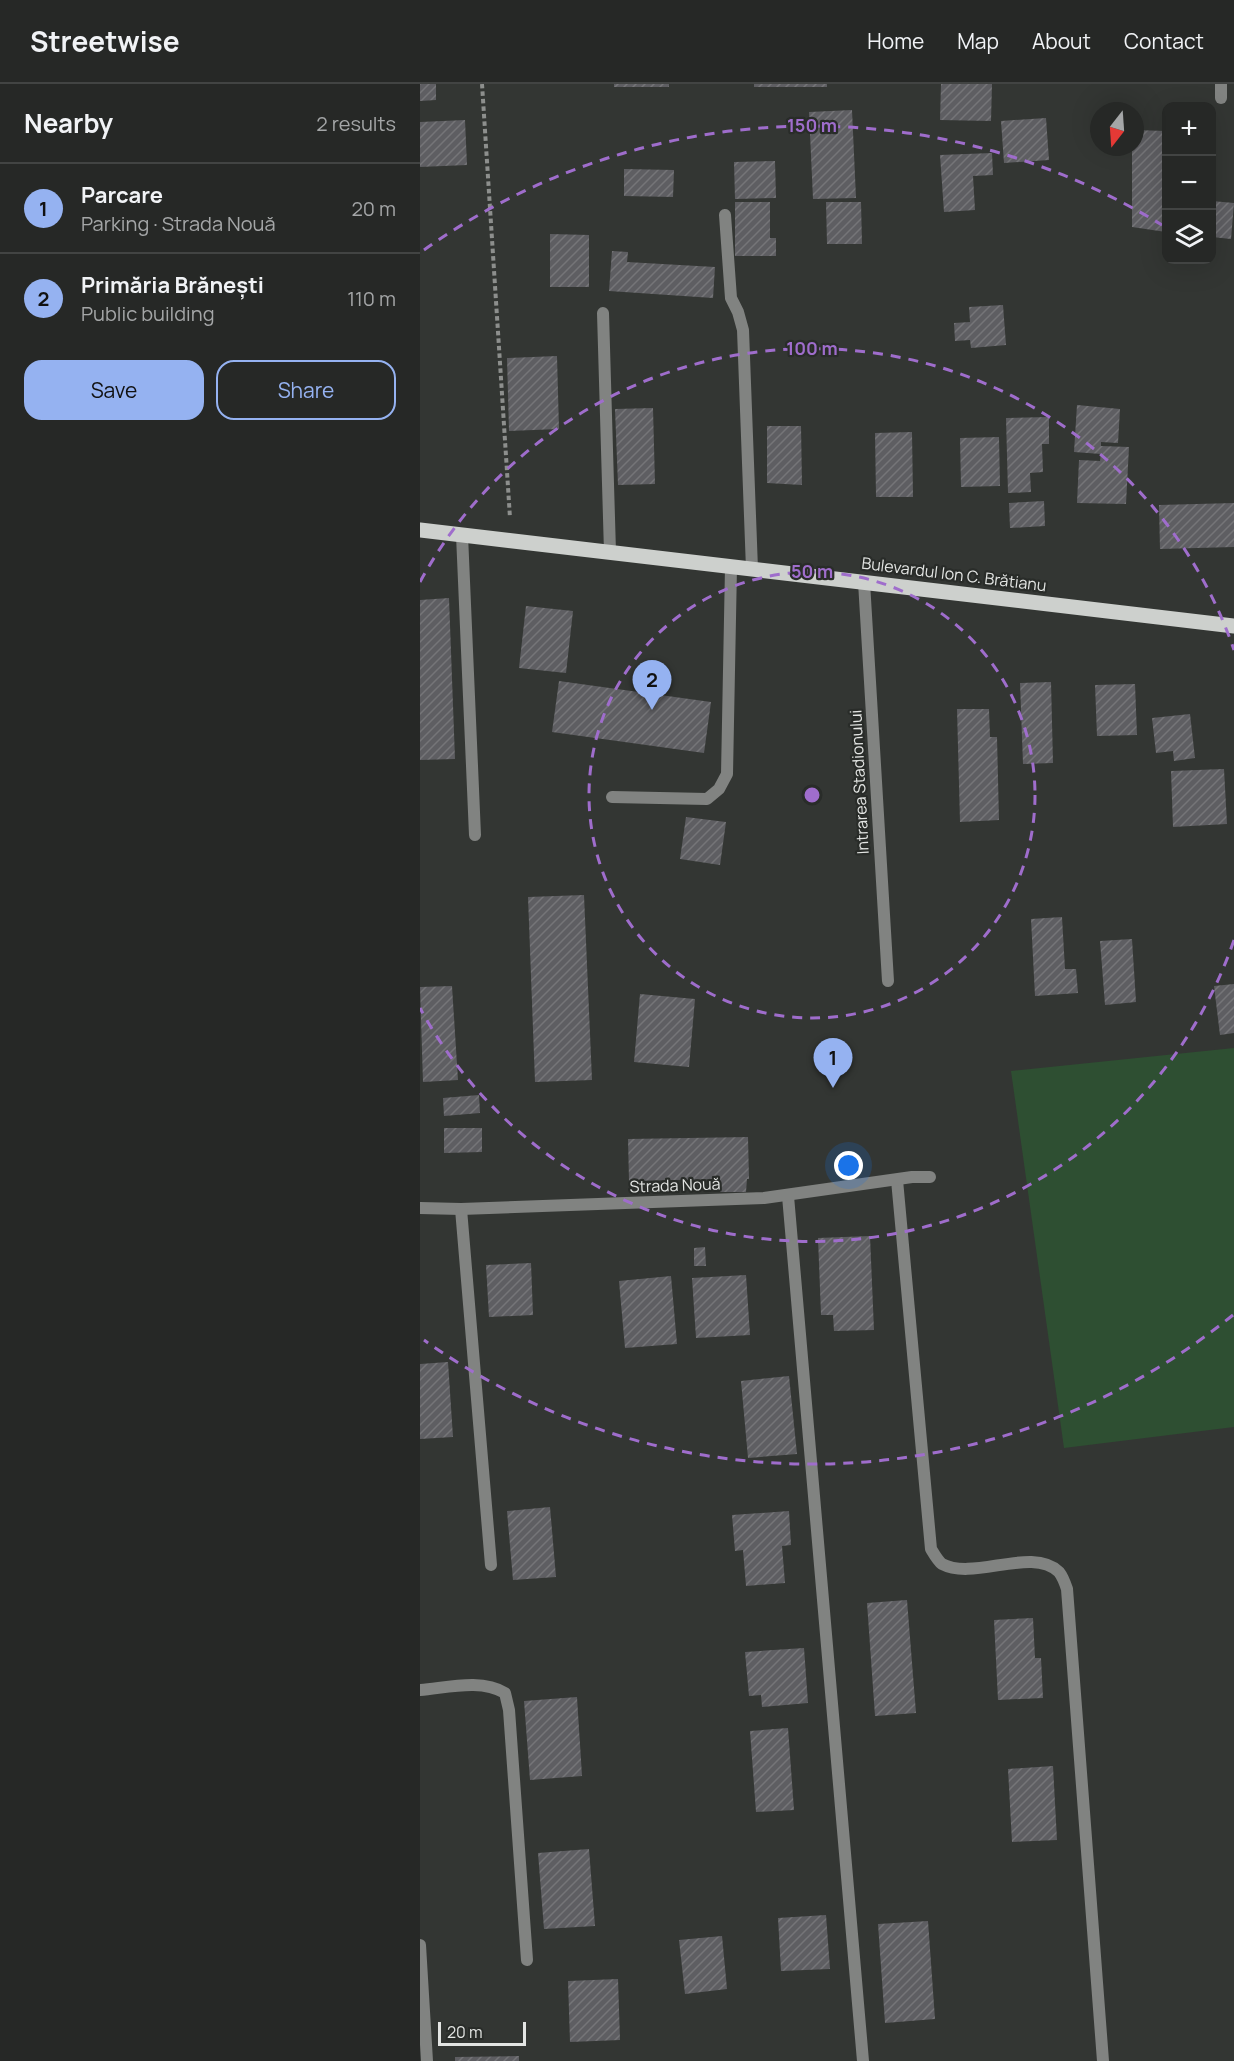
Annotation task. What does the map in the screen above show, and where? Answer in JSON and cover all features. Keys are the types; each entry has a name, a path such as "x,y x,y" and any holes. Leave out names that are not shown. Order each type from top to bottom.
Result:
{"main road":[{"name":"Bulevardul Ion C. Brătianu","path":"420,530 1234,626"}],"street":[{"path":"1221,84 1221,98"},
{"path":"725,215 731,298 743,330 752,569"},
{"path":"603,313 610,552"},
{"path":"462,534 475,835"},
{"path":"612,796 707,799 719,789 727,774 731,567"},
{"name":"Intrarea Stadionului","path":"864,582 888,981"},
{"name":"Strada Nouă","path":"420,1208 461,1209 788,1196 930,1177"},
{"path":"897,1180 931,1549 940,1563 957,1569 1031,1563 1049,1565 1061,1574 1067,1589 1103,2061"},
{"path":"788,1196 863,2061"},
{"path":"461,1209 491,1565"},
{"path":"420,1690 482,1685 497,1688 505,1693 509,1710 526,1960"},
{"path":"420,1945 427,2061"}],"path":[{"path":"482,84 511,540"}],"green space":[{"path":"1234,1048 1234,1427 1064,1448 1011,1071"}],"building":[{"path":"420,84 436,84 436,100 420,101"},
{"path":"614,84 669,84 669,87 614,87"},
{"path":"754,84 827,84 827,87 754,87"},
{"path":"941,84 992,84 991,121 940,120"},
{"path":"852,110 856,198 813,199 809,112"},
{"path":"1046,118 1049,160 1004,163 1001,121"},
{"path":"465,120 467,165 420,167 420,122"},
{"path":"1144,130 1162,131 1162,231 1132,227 1132,156 1144,156"},
{"path":"992,153 993,175 973,176 975,210 944,212 940,155"},
{"path":"775,161 776,198 735,199 734,162"},
{"path":"624,169 674,170 673,197 624,196"},
{"path":"1216,201 1234,203 1231,239 1216,237"},
{"path":"735,202 770,202 770,238 776,238 776,256 735,256"},
{"path":"826,202 861,202 862,244 827,244"},
{"path":"550,234 589,235 589,287 550,287"},
{"path":"612,251 628,252 627,262 715,267 713,298 609,291"},
{"path":"1003,305 1006,345 971,348 970,340 955,341 954,323 970,322 969,307"},
{"path":"557,356 559,429 509,431 507,358"},
{"path":"1077,405 1120,409 1118,443 1101,442 1101,446 1129,447 1126,504 1077,503 1079,460 1100,461 1101,454 1074,452"},
{"path":"653,408 655,484 618,485 615,409"},
{"path":"1049,417 1049,444 1042,444 1043,472 1030,473 1031,492 1008,493 1006,418"},
{"path":"767,426 801,426 802,485 767,483"},
{"path":"912,432 913,497 876,497 875,433"},
{"path":"999,437 1000,486 961,487 960,438"},
{"path":"1044,501 1045,526 1010,528 1009,503"},
{"path":"1234,503 1234,547 1160,549 1159,505"},
{"path":"449,598 455,759 420,760 420,600"},
{"path":"526,606 573,611 566,673 519,668"},
{"path":"559,681 711,702 704,753 552,732"},
{"path":"1051,682 1053,763 1023,764 1020,683"},
{"path":"1135,684 1137,735 1097,736 1095,685"},
{"path":"957,709 989,709 990,737 997,737 999,820 960,822"},
{"path":"1190,714 1195,758 1174,761 1173,751 1156,753 1152,718"},
{"path":"1224,769 1227,824 1173,827 1171,771"},
{"path":"686,817 726,822 720,865 680,859"},
{"path":"584,895 592,1080 535,1082 528,897"},
{"path":"1062,917 1065,969 1076,969 1078,993 1035,996 1031,919"},
{"path":"1132,939 1136,1002 1105,1005 1100,941"},
{"path":"1234,984 1234,1033 1220,1035 1214,986"},
{"path":"452,986 458,1080 423,1082 420,987"},
{"path":"640,994 695,999 689,1067 634,1062"},
{"path":"479,1095 480,1113 444,1116 443,1098"},
{"path":"444,1128 482,1128 482,1152 444,1153"},
{"path":"748,1137 749,1179 747,1179 746,1192 720,1192 720,1179 629,1181 628,1139"},
{"path":"870,1236 874,1330 834,1331 833,1315 821,1315 818,1238"},
{"path":"705,1247 706,1266 694,1266 694,1248"},
{"path":"531,1263 533,1315 489,1317 486,1265"},
{"path":"746,1275 750,1335 696,1338 692,1278"},
{"path":"671,1276 677,1344 625,1348 619,1281"},
{"path":"448,1362 453,1437 420,1439 420,1364"},
{"path":"789,1376 797,1454 748,1458 741,1381"},
{"path":"550,1507 556,1577 513,1580 507,1511"},
{"path":"789,1511 791,1545 782,1546 785,1583 746,1586 743,1550 735,1551 732,1515"},
{"path":"907,1600 916,1713 875,1716 867,1603"},
{"path":"1033,1618 1035,1658 1041,1658 1043,1698 998,1700 994,1620"},
{"path":"804,1648 808,1703 762,1707 761,1695 749,1696 745,1652"},
{"path":"577,1697 582,1776 530,1780 524,1701"},
{"path":"788,1728 794,1810 756,1812 750,1731"},
{"path":"1053,1766 1057,1840 1012,1842 1008,1769"},
{"path":"589,1849 595,1926 544,1929 538,1853"},
{"path":"826,1915 830,1969 781,1971 778,1918"},
{"path":"928,1921 935,2019 885,2023 878,1924"},
{"path":"722,1936 727,1989 685,1994 679,1940"},
{"path":"618,1979 620,2040 570,2042 568,1981"},
{"path":"519,2056 519,2061 455,2061 455,2057"}],"place":[{"name":"Primăria Brănești","path":"652,710"},
{"name":"Parcare","path":"833,1088"}]}
